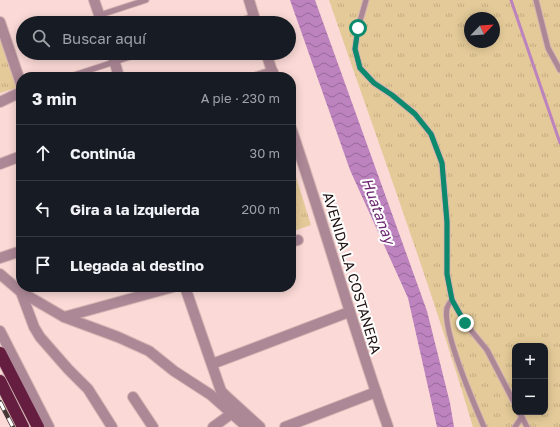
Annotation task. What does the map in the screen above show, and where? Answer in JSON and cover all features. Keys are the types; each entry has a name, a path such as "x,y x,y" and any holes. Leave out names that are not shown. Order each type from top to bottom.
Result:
{"highway":[{"path":"0,353 38,427"},
{"path":"0,381 23,427"}],"street":[{"path":"94,0 100,16"},
{"path":"249,0 254,16"},
{"path":"0,22 17,72"},
{"path":"115,60 118,72"},
{"path":"268,60 272,72"},
{"path":"0,102 16,94"},
{"name":"AVENIDA LA COSTANERA","path":"296,157 388,427"},
{"path":"0,164 16,158"},
{"path":"0,258 16,253"},
{"path":"0,274 16,288"},
{"path":"21,292 64,317 118,337 149,351 174,371 211,395 247,427"},
{"path":"21,292 34,326 40,337 68,370 88,389 112,427"},
{"path":"64,317 155,292"},
{"path":"187,292 221,391 260,427"},
{"path":"212,364 349,312"},
{"path":"0,331 49,427"},
{"path":"285,427 376,392"},
{"path":"133,397 153,427"},
{"path":"213,427 231,414"}],"lane":[{"path":"108,16 146,0"},
{"path":"366,0 358,28 355,49 360,68 374,83 392,95 415,114 431,134 442,163 447,222 447,274 452,300 465,323 487,350 512,398"},
{"path":"536,0 548,48 560,70"},
{"path":"80,72 109,60"},
{"path":"452,300 447,307 449,331 460,367 484,427"},
{"path":"520,415 527,427"},
{"path":"515,427 522,418"}],"green space":[{"path":"329,0 560,0 560,427 473,427 421,266"},
{"path":"0,36 16,88 0,93"},
{"path":"296,177 311,225 296,230"}],"water":[{"name":"Huatanay","path":"290,0 315,0 427,311 450,403 454,427 437,427 408,298 350,170"}],"waterway":[{"path":"511,0 560,143"}],"railway":[{"path":"0,402 13,427"}],"route":[{"path":"358,28 355,49 360,68 374,83 392,95 415,114 431,134 442,163 447,222 447,274 452,300 465,323"}]}
